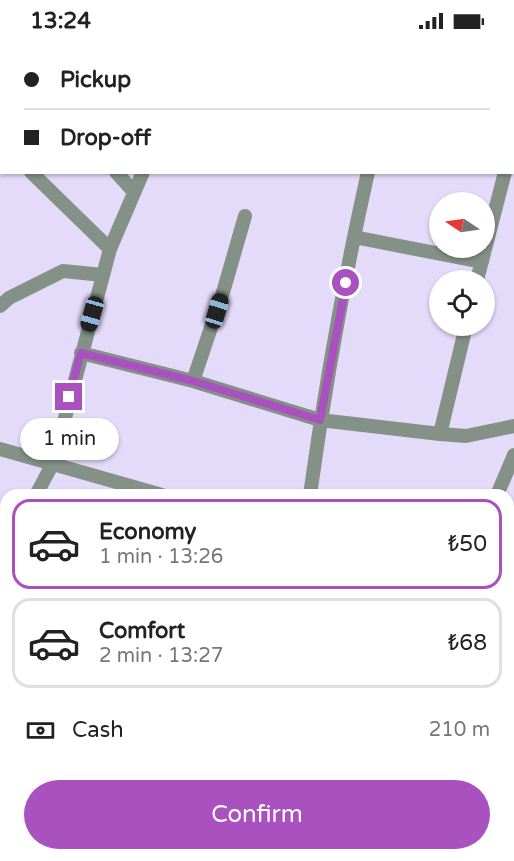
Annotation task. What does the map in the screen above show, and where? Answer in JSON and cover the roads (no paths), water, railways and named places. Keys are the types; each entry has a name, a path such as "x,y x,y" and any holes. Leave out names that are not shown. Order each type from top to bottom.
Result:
{"street":[{"path":"33,174 110,249"},
{"path":"118,174 134,192"},
{"path":"39,489 53,463 110,249 142,174"},
{"path":"311,489 320,420 368,174"},
{"path":"480,270 504,174"},
{"path":"193,381 245,216"},
{"path":"354,237 482,262"},
{"path":"0,306 9,298 63,271 103,275"},
{"path":"440,434 464,336"},
{"path":"81,353 193,381 320,420 466,436 514,426"},
{"path":"0,449 142,489"},
{"path":"500,489 514,455"}]}
